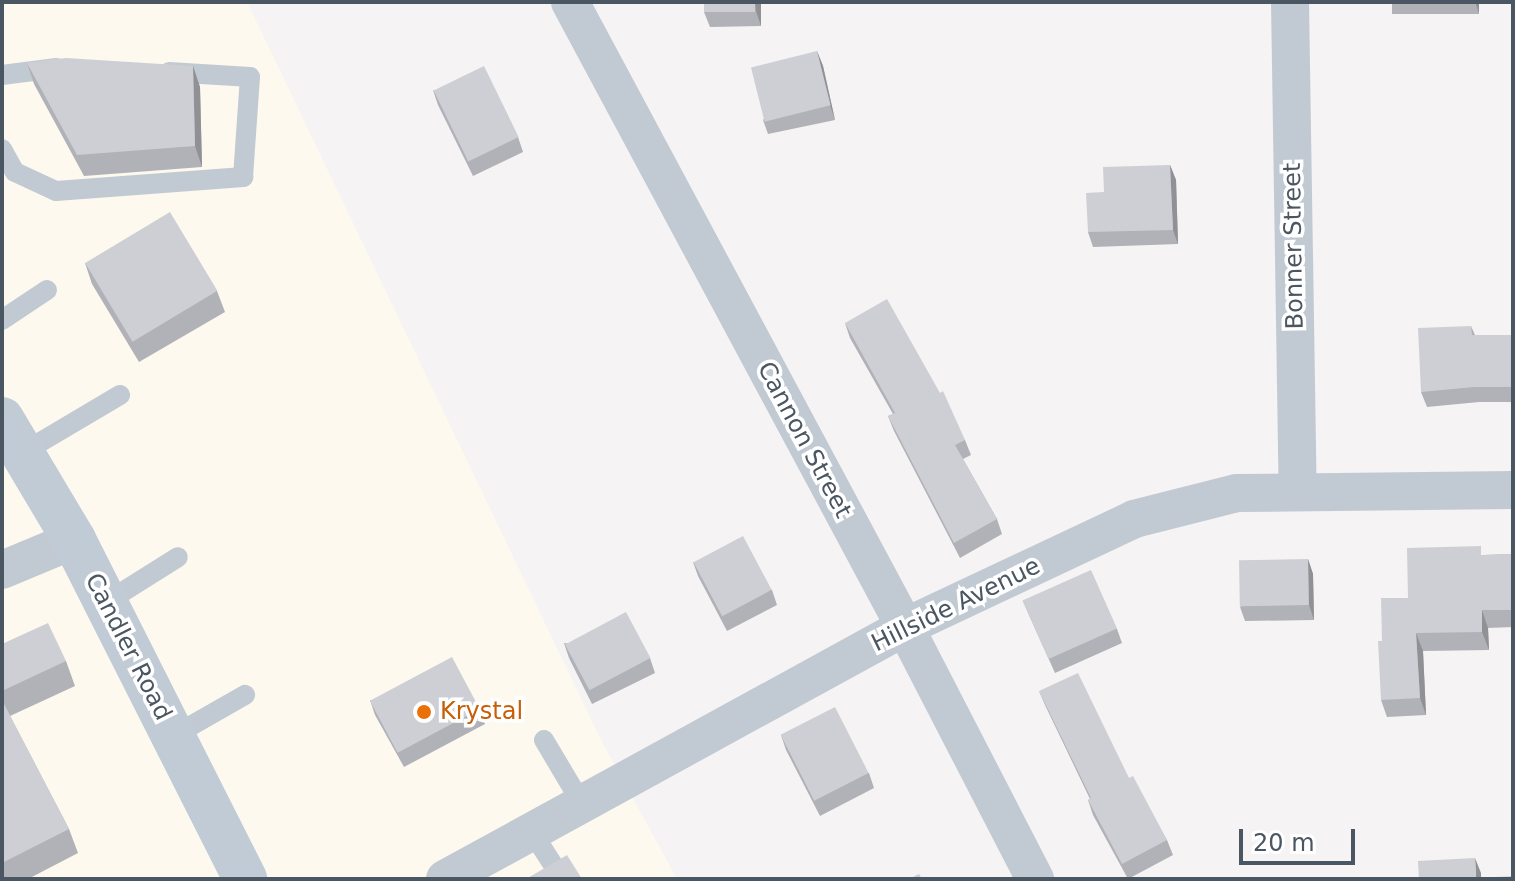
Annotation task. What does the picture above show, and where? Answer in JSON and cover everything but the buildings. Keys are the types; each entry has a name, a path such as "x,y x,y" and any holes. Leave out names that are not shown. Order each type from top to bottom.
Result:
{"main road":[{"name":"Candler Road","path":"12,436 74,540 245,879"}],"street":[{"name":"Cannon Street","path":"570,2 905,627 1035,879"},
{"name":"Bonner Street","path":"1290,2 1298,490"},
{"name":"Hillside Avenue","path":"445,879 905,627 1134,519 1237,493 1513,490"},
{"path":"2,570 74,540"}],"lane":[{"path":"2,75 73,66"},
{"path":"2,149 8,173 56,191 243,177 250,77 147,71"},
{"path":"2,320 47,290"},
{"path":"12,436 120,395"},
{"path":"105,603 178,557"},
{"path":"173,736 245,695"},
{"path":"544,740 582,804"},
{"path":"532,832 559,874 551,879"}],"shaded area":[{"path":"2,2 247,2 601,740 677,879 2,879"}],"place":[{"name":"Krystal","path":"424,712"}]}
